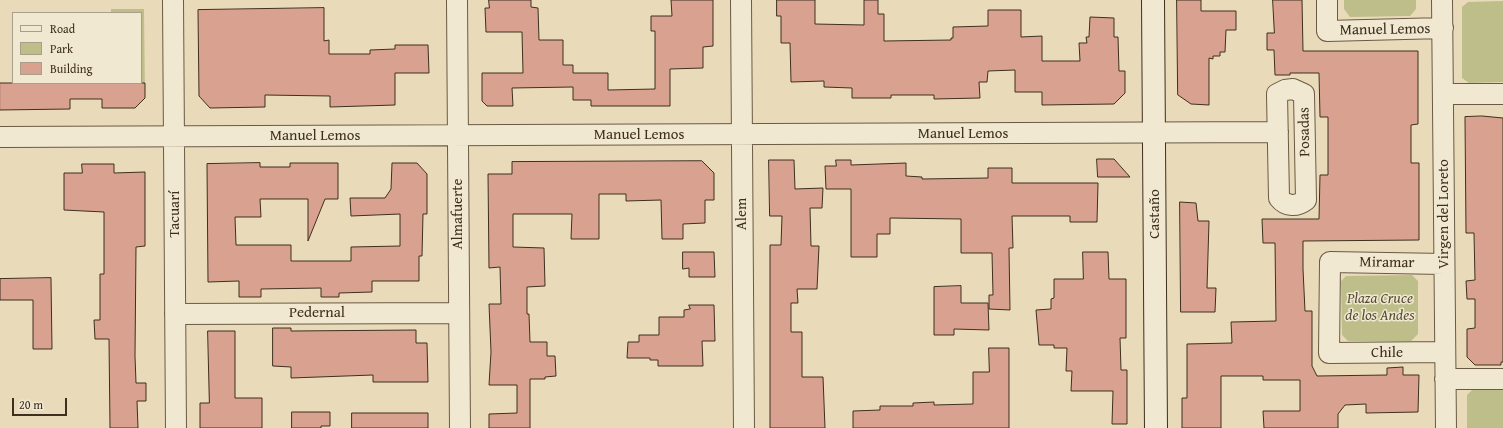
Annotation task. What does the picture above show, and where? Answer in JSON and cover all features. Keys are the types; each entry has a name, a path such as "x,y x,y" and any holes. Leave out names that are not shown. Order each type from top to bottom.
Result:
{"street":[{"name":"Tacuarí","path":"174,0 176,428"},
{"name":"Almafuerte","path":"457,0 460,428"},
{"name":"Alem","path":"741,0 744,428"},
{"name":"Castaño","path":"1153,0 1156,428"},
{"name":"Manuel Lemos","path":"1327,0 1327,31 1443,28"},
{"name":"Virgen del Loreto","path":"1442,0 1446,428"},
{"name":"Posadas","path":"1289,89 1300,91 1304,94 1306,200 1297,205 1286,204 1279,198 1278,132 1277,94 1289,89"},
{"path":"1443,94 1503,94"},
{"name":"Manuel Lemos","path":"0,137 1278,132"},
{"name":"Miramar","path":"1329,353 1330,262 1444,264"},
{"name":"Pedernal","path":"175,314 459,313"},
{"name":"Chile","path":"1329,353 1445,352"},
{"path":"1445,379 1503,378"}],"green space":[{"path":"1344,0 1416,0 1416,9 1410,16 1350,17 1344,9"},
{"path":"1503,1 1503,82 1469,83 1462,78 1462,7 1468,2"},
{"path":"111,9 144,9 145,98 141,84 142,12 111,12"},
{"name":"Plaza Cruce de los Andes","path":"1412,275 1418,281 1418,334 1411,341 1348,341 1342,335 1341,281 1346,276"},
{"path":"1474,388 1503,389 1503,428 1467,428 1467,395"}],"building":[{"path":"489,0 531,0 531,7 538,8 539,40 563,40 563,65 573,65 573,73 608,73 608,90 655,89 655,31 651,31 651,16 672,16 671,0 713,0 713,46 703,47 703,68 670,69 670,106 591,106 591,100 573,100 573,87 512,88 513,106 487,106 482,101 482,73 523,73 522,32 486,32 485,8 489,8"},
{"path":"777,0 815,0 815,24 864,25 864,0 878,0 878,14 884,14 884,41 951,40 951,38 953,38 953,27 988,26 988,10 1021,10 1021,37 1042,36 1042,61 1080,61 1079,43 1087,43 1086,37 1089,37 1090,17 1114,18 1114,37 1118,37 1119,71 1125,71 1125,93 1114,104 1042,105 1042,92 1015,92 1015,70 988,71 987,82 979,82 980,98 934,99 934,95 891,95 891,98 852,98 852,88 824,87 824,81 791,82 790,43 781,43 781,16 777,16"},
{"path":"1177,0 1201,0 1201,11 1236,11 1236,30 1226,30 1225,52 1220,52 1220,56 1213,56 1213,59 1209,58 1209,105 1191,104 1178,95"},
{"path":"1273,0 1302,0 1303,51 1418,51 1418,124 1411,125 1411,163 1419,163 1419,240 1303,241 1303,269 1305,311 1312,311 1312,366 1317,376 1387,375 1387,368 1403,367 1403,375 1419,375 1418,412 1366,413 1366,404 1345,405 1338,414 1338,428 1264,428 1263,411 1300,411 1300,380 1263,380 1263,376 1221,376 1221,428 1182,428 1182,398 1187,398 1187,344 1232,343 1231,322 1276,321 1275,243 1263,243 1262,219 1319,219 1320,175 1328,175 1328,117 1320,117 1319,73 1290,73 1290,75 1275,75 1274,50 1267,50 1267,33 1274,33"},
{"path":"324,8 324,41 329,40 329,54 370,54 370,50 395,49 395,45 428,45 429,73 395,73 395,105 330,107 330,96 265,95 265,107 210,108 199,96 198,10"},
{"path":"0,83 145,83 145,98 135,108 102,108 102,99 70,99 70,109 0,110"},
{"path":"1482,116 1503,118 1503,362 1501,362 1501,365 1475,365 1467,357 1467,329 1475,328 1475,299 1467,299 1466,281 1475,280 1474,233 1466,233 1465,117"},
{"path":"1097,159 1114,159 1130,177 1098,177"},
{"path":"769,160 794,160 795,189 823,188 822,208 810,208 811,246 819,246 817,289 797,289 798,303 791,303 791,332 802,332 802,377 823,377 825,428 770,428 770,245 781,245 782,216 770,216"},
{"path":"836,160 851,160 851,165 906,163 906,176 922,177 922,179 988,178 988,168 1012,168 1012,183 1098,183 1097,222 1070,222 1070,216 1012,216 1013,248 1009,248 1010,310 989,309 989,295 993,295 992,253 961,253 961,219 890,218 890,234 877,234 877,257 851,257 851,189 826,189 825,166 836,166"},
{"path":"702,161 714,173 714,200 705,200 705,223 683,224 683,239 662,239 661,200 626,201 626,194 599,194 599,239 571,239 572,214 513,214 513,247 544,248 545,286 527,287 527,314 529,314 530,342 547,342 547,356 555,356 556,376 545,377 545,379 530,379 530,428 489,428 489,414 517,413 517,385 489,385 491,352 489,304 501,304 500,267 489,268 488,174 512,174 512,162"},
{"path":"260,163 260,167 290,167 290,163 338,163 338,199 325,199 308,241 308,199 260,199 261,217 235,217 236,245 291,245 291,261 351,261 351,247 400,246 400,214 351,216 350,198 385,198 391,189 392,163 417,163 427,174 427,214 423,214 422,256 419,256 419,281 372,281 372,292 339,293 339,297 321,297 321,288 261,289 261,297 239,297 239,281 208,282 207,164"},
{"path":"82,164 114,164 114,173 145,172 145,246 136,247 135,356 136,383 146,383 146,401 137,401 138,428 110,428 109,339 95,339 94,320 100,320 100,274 104,274 104,212 64,210 64,173 82,173"},
{"path":"1180,202 1196,203 1198,221 1209,221 1207,288 1216,288 1215,312 1181,312"},
{"path":"683,252 714,252 715,277 689,277 689,268 683,269"},
{"path":"1083,252 1108,252 1109,279 1126,279 1126,338 1120,338 1121,370 1127,370 1127,424 1112,424 1113,391 1071,391 1072,371 1066,371 1067,348 1054,348 1054,345 1039,345 1036,310 1051,309 1051,299 1054,298 1054,279 1083,279"},
{"path":"51,278 52,349 33,349 33,300 0,300 0,279"},
{"path":"961,286 961,303 988,303 989,330 954,329 954,335 934,335 934,287"},
{"path":"689,305 714,305 715,341 702,341 703,366 658,366 658,360 650,360 650,358 627,358 628,342 639,342 639,335 659,335 659,317 684,317 684,310 690,309"},
{"path":"273,328 291,328 291,331 416,330 416,343 427,343 428,382 373,382 373,375 291,378 291,367 273,366"},
{"path":"208,331 235,331 235,398 262,398 262,428 200,428 200,403 209,403"},
{"path":"989,348 1009,348 1009,428 853,428 853,411 880,410 880,406 913,406 913,403 934,402 934,405 973,404 973,372 989,372"},
{"path":"292,412 330,412 330,426 321,426 321,428 292,428"},
{"path":"352,413 428,413 428,428 352,428"}]}
